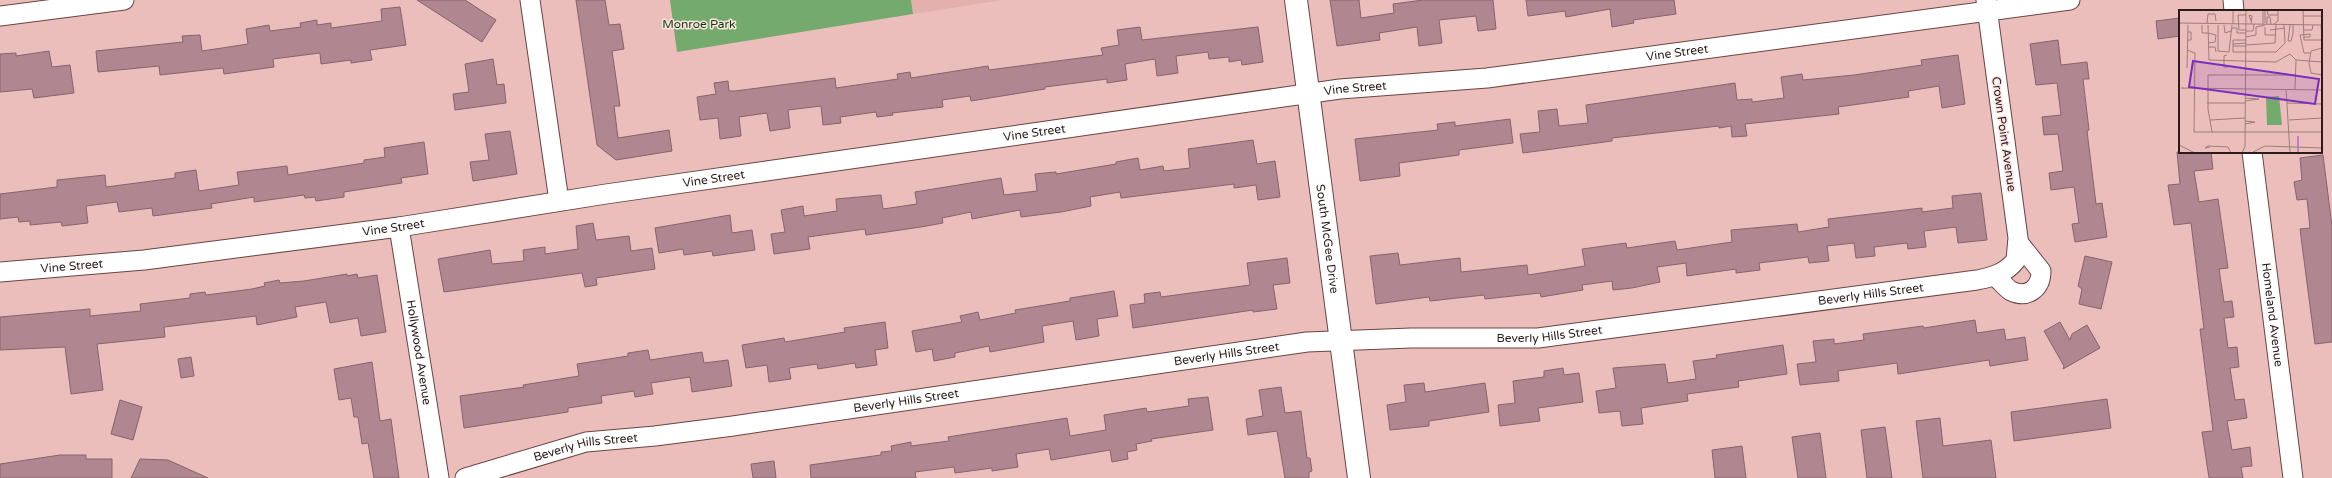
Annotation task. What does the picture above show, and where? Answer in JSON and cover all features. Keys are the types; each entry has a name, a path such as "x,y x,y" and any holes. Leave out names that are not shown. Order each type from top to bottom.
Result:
{"street":[{"path":"0,16 124,0"},
{"path":"530,0 559,202"},
{"name":"South McGee Drive","path":"1296,0 1359,478"},
{"name":"Vine Street","path":"0,272 144,260 399,227 559,202 1308,94 1340,88 1487,78 1987,6 2070,0"},
{"path":"2233,0 2234,10"},
{"name":"Crown Point Avenue","path":"1987,6 2018,242 2016,260 2011,266"},
{"name":"Homeland Avenue","path":"2252,153 2293,478"},
{"name":"Hollywood Avenue","path":"399,227 439,478"},
{"path":"1995,276 2011,290 2022,293 2029,293 2039,284 2041,271 2018,242"},
{"name":"Beverly Hills Street","path":"465,478 586,442 655,436 733,426 1307,342 1538,338 1977,280 1995,276 2011,266"}],"shaded area":[{"path":"911,0 1003,0 913,14"}],"green space":[{"name":"Monroe Park","path":"670,0 911,0 913,14 677,52"}],"building":[{"path":"417,0 465,0 496,20 482,42"},
{"path":"576,0 605,0 609,25 620,24 624,49 612,51 620,106 614,106 618,138 669,130 672,151 616,160 597,145"},
{"path":"1330,0 1359,0 1361,18 1394,13 1393,4 1423,0 1493,0 1496,29 1478,31 1476,16 1439,20 1442,43 1419,46 1417,27 1379,33 1380,40 1337,46"},
{"path":"1526,0 1674,0 1676,14 1633,20 1634,23 1612,27 1610,9 1566,17 1565,11 1528,16"},
{"path":"400,7 406,45 370,50 372,60 351,63 351,60 321,64 320,53 273,59 274,67 224,74 223,68 160,75 159,66 98,72 96,51 183,42 182,36 200,35 202,51 248,44 246,29 269,25 270,31 301,27 300,23 317,20 317,25 331,23 331,28 382,21 381,9"},
{"path":"2179,18 2179,36 2158,39 2156,21"},
{"path":"1140,27 1142,40 1258,27 1263,62 1242,65 1241,60 1229,62 1229,57 1209,59 1208,52 1176,56 1178,73 1157,76 1155,59 1125,64 1127,80 1107,83 1107,79 1045,87 1045,89 971,101 970,96 942,100 943,107 892,113 893,115 877,117 876,112 840,117 841,123 823,125 821,106 788,110 790,128 770,131 767,113 739,117 741,136 720,139 718,118 700,120 697,97 716,94 714,83 728,81 729,91 735,91 835,78 836,88 898,79 897,74 910,72 911,78 988,66 989,70 1103,55 1101,48 1119,45 1117,30"},
{"path":"2058,40 2061,65 2087,62 2089,79 2083,79 2089,130 2087,131 2096,204 2102,203 2107,237 2075,242 2072,224 2079,223 2074,187 2051,190 2049,173 2063,171 2058,134 2044,135 2042,117 2061,115 2057,83 2036,85 2030,44"},
{"path":"49,51 52,67 70,65 74,93 34,98 32,89 0,92 0,54 16,53 16,56"},
{"path":"1958,55 1965,104 1942,108 1939,86 1908,91 1909,97 1838,107 1839,114 1745,124 1747,136 1732,137 1731,126 1719,128 1719,126 1612,138 1612,141 1523,153 1520,134 1540,132 1538,111 1557,109 1559,126 1588,123 1586,105 1735,83 1737,100 1752,99 1752,102 1784,98 1781,77 1802,74 1803,80 1854,75 1922,65 1921,60"},
{"path":"493,59 497,85 504,84 506,103 455,110 453,94 469,92 465,64"},
{"path":"1510,119 1513,143 1459,150 1459,155 1399,163 1400,176 1360,181 1355,139 1438,130 1437,124 1455,122 1455,126"},
{"path":"510,131 517,174 473,181 470,162 489,160 485,134"},
{"path":"1253,140 1257,164 1275,161 1280,197 1258,200 1256,185 1234,188 1234,184 1121,198 1120,192 1090,197 1091,206 1061,212 1021,217 1020,210 972,219 971,212 942,218 943,223 921,227 866,235 865,229 808,237 810,249 774,254 771,234 785,232 781,210 803,206 804,216 837,211 836,199 881,195 883,209 917,204 915,192 1001,178 1004,195 1037,191 1035,174 1056,172 1056,174 1116,164 1116,162 1138,158 1140,170 1163,166 1164,171 1190,168 1188,149"},
{"path":"424,142 428,174 401,178 402,183 344,192 344,197 316,201 315,197 305,198 304,195 254,202 254,197 211,204 212,208 153,216 152,208 119,212 117,202 86,206 88,223 62,226 61,222 30,225 30,221 19,222 18,217 0,219 0,194 57,187 57,180 105,175 106,187 175,178 175,173 196,170 199,191 239,185 237,172 287,166 288,175 364,163 364,160 385,157 384,148"},
{"path":"2177,152 2211,153 2213,169 2194,171 2199,202 2218,199 2228,268 2219,269 2224,302 2232,301 2234,317 2224,318 2228,348 2237,347 2239,367 2230,368 2235,400 2244,399 2247,418 2227,421 2232,450 2250,447 2252,466 2241,467 2243,478 2209,478 2202,432 2213,431 2200,329 2204,329 2191,223 2174,225 2168,185 2180,184"},
{"path":"2323,155 2332,226 2332,342 2315,344 2300,229 2310,228 2307,199 2297,200 2294,182 2302,180 2300,158"},
{"path":"1981,193 1987,240 1958,243 1956,227 1924,231 1926,247 1908,249 1907,243 1874,247 1875,256 1856,258 1854,243 1827,246 1829,261 1809,263 1808,257 1759,263 1760,270 1736,273 1736,269 1687,276 1686,263 1657,267 1660,282 1632,288 1613,290 1612,281 1582,285 1583,290 1541,297 1540,293 1485,299 1484,295 1430,301 1429,297 1376,304 1370,256 1398,253 1400,265 1460,258 1461,272 1527,265 1528,275 1585,266 1582,249 1626,243 1627,248 1675,241 1677,250 1732,242 1731,230 1797,224 1798,232 1829,227 1828,219 1922,208 1922,212 1953,208 1952,196"},
{"path":"730,215 732,233 752,230 755,250 713,256 712,251 684,255 683,249 659,253 655,228"},
{"path":"593,223 596,240 629,236 631,251 652,248 655,269 596,278 597,285 585,287 582,273 444,292 438,259 490,250 492,264 524,261 523,250 545,247 545,254 578,249 576,226"},
{"path":"2085,256 2112,262 2101,309 2079,304 2082,289 2078,286"},
{"path":"1287,258 1290,283 1273,285 1277,309 1253,312 1253,310 1133,328 1130,305 1145,303 1144,294 1160,292 1161,297 1250,285 1247,263"},
{"path":"347,274 347,276 357,274 358,278 377,275 386,332 361,336 358,318 330,323 326,302 295,307 297,317 257,325 256,316 164,327 165,337 97,344 103,390 71,394 65,347 0,350 0,317 90,309 90,316 141,311 140,304 190,298 190,294 205,292 206,295 252,289 265,286 264,283 279,280 280,283 304,281"},
{"path":"1114,291 1118,316 1097,319 1099,336 1076,340 1073,321 1042,326 1044,342 990,352 989,346 955,353 955,357 934,361 932,349 916,352 912,331 962,322 960,316 978,312 980,320 1016,313 1015,310 1070,301 1070,298"},
{"path":"1975,320 1977,333 2004,329 2006,340 2025,337 2028,360 1990,366 1989,360 1898,374 1897,363 1838,371 1839,381 1800,385 1797,364 1816,362 1813,341 1834,339 1834,344 1864,340 1863,334 1923,326 1924,328"},
{"path":"885,322 888,348 875,350 877,365 856,368 855,363 818,369 817,364 789,368 791,379 769,382 767,365 746,368 742,345 784,338 785,342 845,332 844,328"},
{"path":"2060,322 2070,340 2072,334 2087,325 2100,348 2063,369 2064,366 2044,331"},
{"path":"1783,345 1787,374 1738,381 1739,387 1687,394 1688,401 1641,408 1643,424 1622,426 1620,411 1599,413 1596,391 1616,388 1613,368 1665,364 1668,383 1696,379 1693,361 1717,358 1716,355"},
{"path":"648,350 650,360 702,352 704,363 728,360 732,386 692,392 690,377 651,383 653,394 635,397 634,391 601,396 602,403 568,408 568,412 464,428 460,396 524,387 523,385 579,376 577,364 628,356 628,353"},
{"path":"191,357 194,376 181,378 178,359"},
{"path":"372,362 380,421 391,419 399,478 374,478 368,443 362,444 358,417 354,417 351,398 339,400 334,369"},
{"path":"1563,368 1564,375 1579,373 1583,402 1538,408 1540,421 1500,426 1498,405 1515,403 1513,381 1544,377 1544,371"},
{"path":"1424,383 1425,392 1485,383 1489,412 1429,421 1429,426 1390,430 1387,405 1406,402 1404,385"},
{"path":"1281,387 1285,413 1301,411 1307,458 1310,458 1312,471 1309,472 1309,478 1285,478 1277,431 1248,435 1246,419 1263,416 1259,390"},
{"path":"1208,397 1213,430 1151,439 1152,441 1136,444 1137,450 1127,452 1128,459 1112,462 1110,450 1051,460 1049,449 1016,454 1018,467 992,471 992,468 955,473 954,467 915,472 916,478 811,478 810,465 881,455 881,452 892,451 891,446 911,442 911,446 949,441 948,437 1067,418 1070,436 1106,430 1104,415 1146,408 1147,412 1189,406 1188,399"},
{"path":"2107,399 2111,428 2014,441 2011,412"},
{"path":"120,400 142,407 133,440 111,434"},
{"path":"1940,418 1943,446 1991,440 1996,478 1923,478 1916,421"},
{"path":"1885,427 1892,478 1867,478 1861,430"},
{"path":"1820,433 1826,478 1798,478 1792,437"},
{"path":"1742,446 1746,478 1715,478 1712,450"},
{"path":"60,455 86,455 86,459 112,459 112,478 0,478 0,464"},
{"path":"140,459 168,460 208,478 131,478"},
{"path":"774,461 776,478 753,478 751,464"}]}
